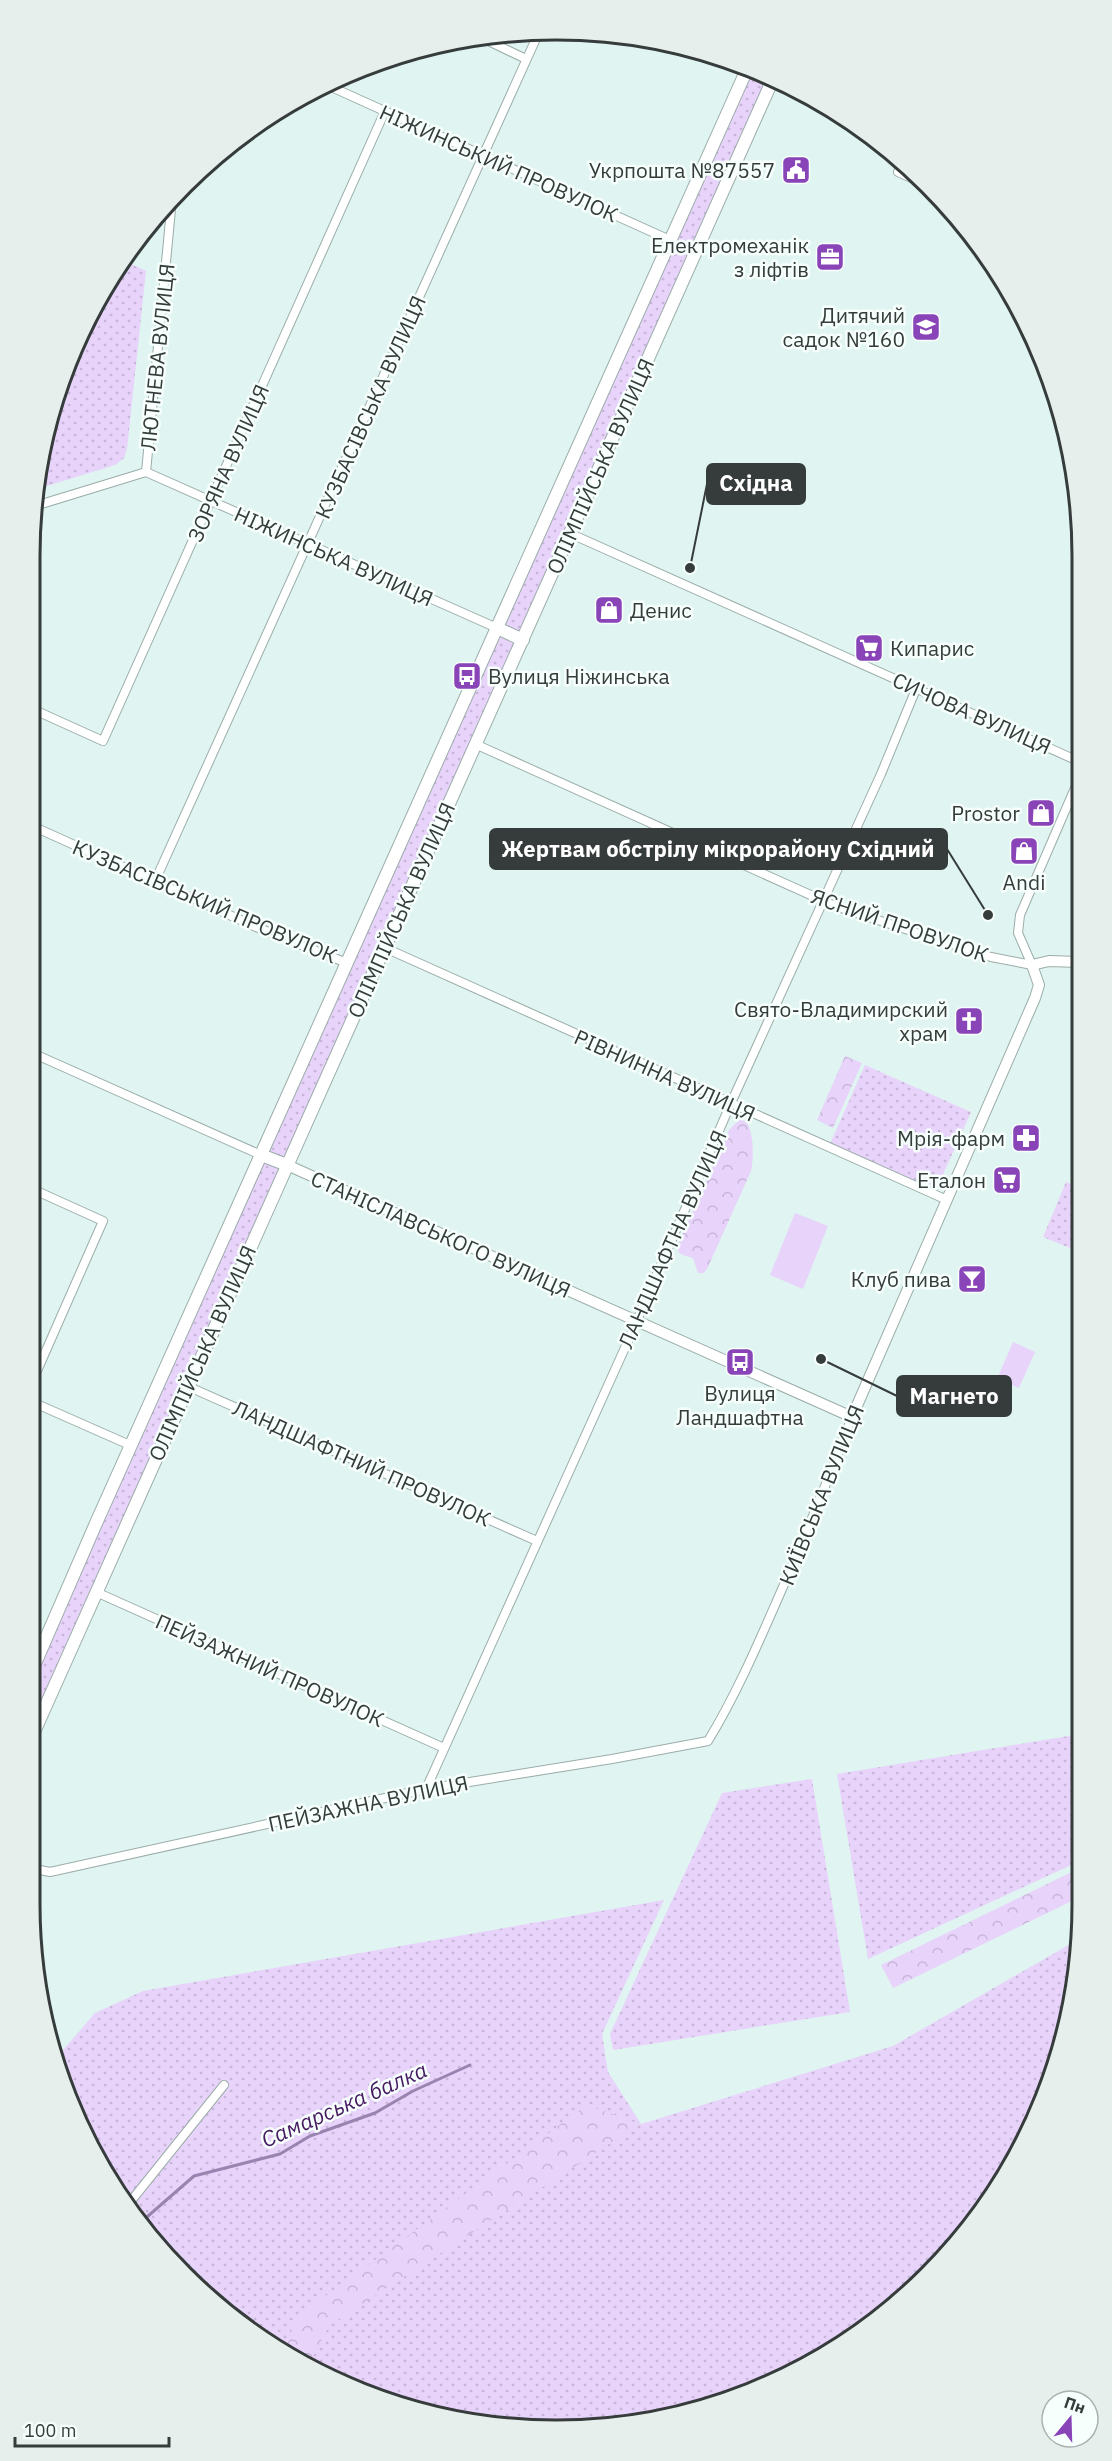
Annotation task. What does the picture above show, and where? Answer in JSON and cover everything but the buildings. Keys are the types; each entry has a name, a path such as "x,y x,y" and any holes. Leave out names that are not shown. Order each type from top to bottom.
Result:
{"main road":[{"name":"ОЛІМПІЙСЬКА ВУЛИЦЯ","path":"40,1652 744,76"},
{"name":"ОЛІМПІЙСЬКА ВУЛИЦЯ","path":"40,1718 769,87"},
{"name":"НІЖИНСЬКА ВУЛИЦЯ","path":"497,628 523,640"},
{"name":"СТАНІСЛАВСЬКОГО ВУЛИЦЯ","path":"261,1155 286,1165"}],"street":[{"name":"КУЗБАСІВСЬКА ВУЛИЦЯ","path":"155,881 535,41"},
{"path":"494,45 526,59"},
{"name":"НІЖИНСЬКИЙ ПРОВУЛОК","path":"338,90 672,241"},
{"name":"ЗОРЯНА ВУЛИЦЯ","path":"40,713 103,741 385,111"},
{"name":"ЛЮТНЕВА ВУЛИЦЯ","path":"44,503 146,472 171,213"},
{"name":"НІЖИНСЬКА ВУЛИЦЯ","path":"146,472 497,628"},
{"name":"СИЧОВА ВУЛИЦЯ","path":"569,533 1072,758"},
{"name":"ЛАНДШАФТНА ВУЛИЦЯ","path":"426,1789 636,1322 731,1103 892,749 916,689"},
{"name":"ЯСНИЙ ПРОВУЛОК","path":"475,744 823,900 880,922 991,957 1032,964"},
{"name":"КИЇВСЬКА ВУЛИЦЯ","path":"708,1741 733,1701 758,1646 819,1505 852,1417 1035,998 1038,985 1032,964 1018,933 1020,915 1072,795"},
{"name":"КУЗБАСІВСЬКИЙ ПРОВУЛОК","path":"40,829 256,927 347,963"},
{"name":"РІВНИННА ВУЛИЦЯ","path":"383,947 946,1200"},
{"path":"1032,964 1049,961 1072,962"},
{"name":"СТАНІСЛАВСЬКОГО ВУЛИЦЯ","path":"40,1056 261,1155"},
{"name":"СТАНІСЛАВСЬКОГО ВУЛИЦЯ","path":"286,1165 852,1417"},
{"path":"40,1193 103,1221 40,1364"},
{"name":"ЛАНДШАФТНИЙ ПРОВУЛОК","path":"187,1386 537,1541"},
{"path":"40,1405 132,1446"},
{"name":"ПЕЙЗАЖНИЙ ПРОВУЛОК","path":"96,1592 444,1748"},
{"name":"ПЕЙЗАЖНА ВУЛИЦЯ","path":"40,1870 50,1872 426,1789 708,1741"},
{"path":"133,2199 224,2085"}],"green space":[{"path":"744,76 768,87 40,1717 40,1652"},
{"path":"131,264 146,271 127,449 124,458 115,465 45,486 50,455 68,390 94,328"},
{"path":"845,1056 862,1063 833,1128 817,1120"},
{"path":"865,1065 971,1112 935,1192 830,1144"},
{"path":"739,1120 745,1121 752,1137 751,1171 708,1267 704,1273 698,1273 693,1258 681,1254 677,1247 729,1130"},
{"path":"1066,1182 1072,1185 1072,1249 1043,1237"},
{"path":"795,1213 828,1226 803,1289 770,1275"},
{"path":"1013,1342 1035,1352 1019,1388 997,1379"},
{"path":"1072,1735 1072,1865 868,1959 837,1774"},
{"path":"812,1779 850,2012 613,2050 610,2034 722,1793"},
{"path":"1072,1872 1072,1901 893,1988 881,1965"},
{"path":"664,1900 602,2034 608,2072 641,2124 893,2046 1070,1944 1062,2006 1054,2038 1044,2071 1018,2133 985,2191 944,2245 921,2270 896,2293 842,2334 784,2367 753,2381 722,2393 657,2411 590,2419 522,2419 489,2416 455,2411 390,2393 328,2367 270,2334 216,2293 191,2270 147,2219 110,2163 80,2102 62,2052 95,2013 143,1991"},
{"path":"587,2105 640,2124 330,2325 311,2358 284,2343 302,2313"}],"waterway":[{"name":"Самарська балка","path":"146,2218 194,2176 280,2154 310,2136 375,2113 413,2091 470,2065"}],"place":[{"name":"Укрпошта №87557","path":"796,170"},
{"name":"Електромеханік з ліфтів","path":"830,257"},
{"name":"Дитячий садок №160","path":"926,327"},
{"name":"Східна","path":"690,568"},
{"name":"Денис","path":"609,610"},
{"name":"Кипарис","path":"869,648"},
{"name":"Вулиця Ніжинська","path":"467,676"},
{"name":"Prostor","path":"1041,813"},
{"name":"Andi","path":"1024,851"},
{"name":"Жертвам обстрілу мікрорайону Східний","path":"988,915"},
{"name":"Свято-Владимирский храм","path":"969,1021"},
{"name":"Мрія-фарм","path":"1026,1138"},
{"name":"Еталон","path":"1007,1180"},
{"name":"Клуб пива","path":"972,1279"},
{"name":"Магнето","path":"821,1359"},
{"name":"Вулиця Ландшафтна","path":"740,1362"}]}
